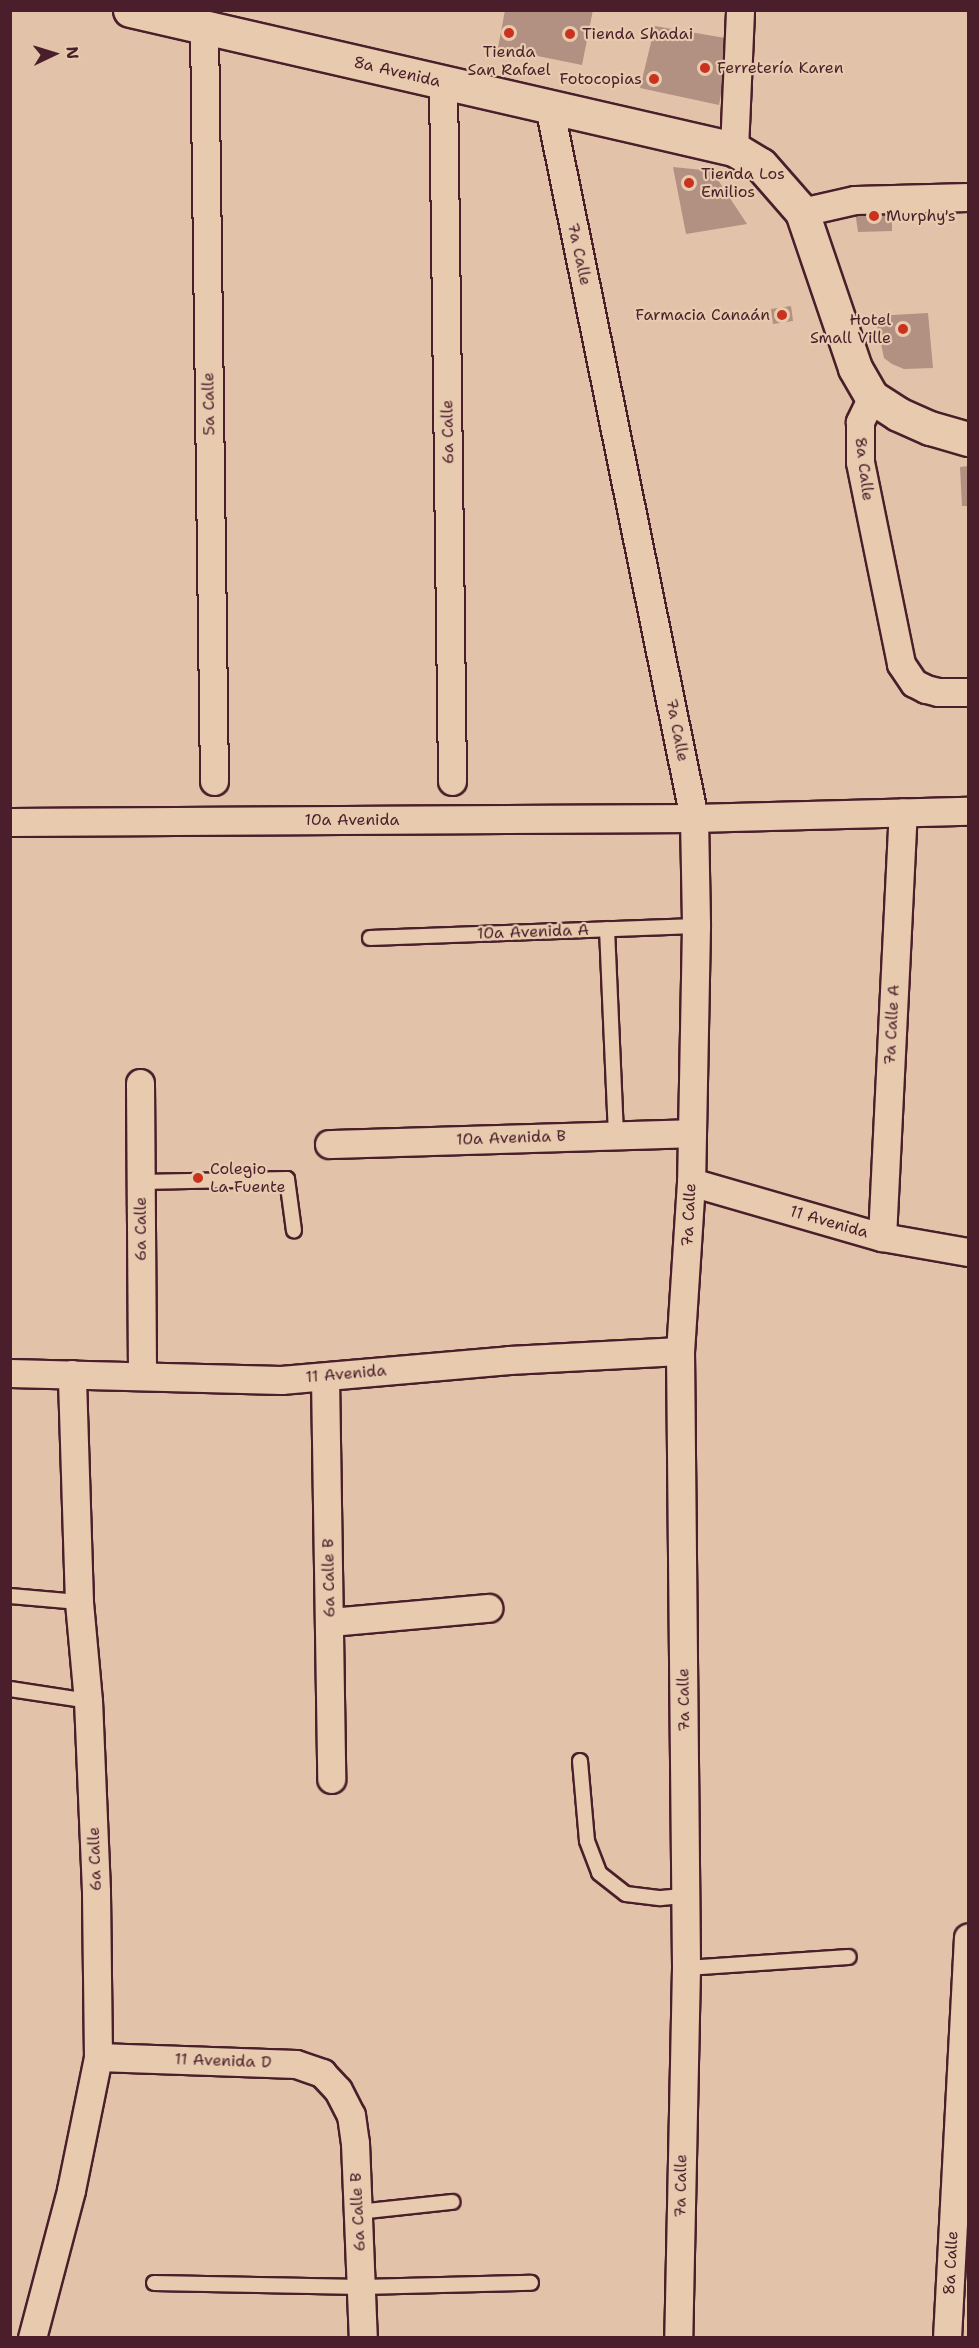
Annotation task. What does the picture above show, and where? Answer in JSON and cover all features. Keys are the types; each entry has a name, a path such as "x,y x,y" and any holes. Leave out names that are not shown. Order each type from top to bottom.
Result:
{"street":[{"name":"8a Avenida","path":"130,10 734,149"},
{"path":"740,10 734,149 761,165 802,212 855,368 872,397 898,414 930,428 969,439"},
{"name":"5a Calle","path":"204,27 214,781"},
{"name":"6a Calle","path":"443,82 452,781"},
{"name":"7a Calle","path":"549,106 694,818 696,926 691,1182 681,1351 686,1968 678,2337"},
{"path":"802,212 855,200 969,197"},
{"name":"8a Calle","path":"872,397 860,422 860,462 901,664 914,683 938,692 969,692"},
{"path":"694,818 969,811"},
{"name":"7a Calle A","path":"882,1237 903,813"},
{"name":"10a Avenida","path":"10,822 694,818"},
{"name":"6a Calle","path":"140,1083 141,1376"},
{"name":"10a Avenida B","path":"329,1144 692,1133"},
{"name":"11 Avenida","path":"691,1182 882,1237 969,1252"},
{"name":"11 Avenida","path":"10,1372 281,1380 509,1360 681,1351"},
{"name":"6a Calle","path":"32,2337 71,2190 98,2057 96,1891 88,1701 79,1602 72,1374"},
{"name":"6a Calle B","path":"325,1377 331,1779"},
{"path":"330,1622 488,1608"},
{"name":"8a Calle","path":"947,2337 969,1938"},
{"name":"11 Avenida D","path":"98,2057 296,2064 322,2073 338,2090"},
{"name":"6a Calle B","path":"338,2090 351,2115 363,2337"}],"lane":[{"name":"10a Avenida A","path":"370,938 696,926"},
{"path":"607,929 616,1135"},
{"path":"141,1182 287,1179 294,1231"},
{"path":"10,1596 79,1602"},
{"path":"10,1689 88,1701"},
{"path":"580,1761 588,1841 599,1873 626,1894 661,1899 686,1896"},
{"path":"686,1968 849,1956"},
{"path":"358,2212 452,2202"},
{"path":"154,2283 362,2287 531,2283"}],"building":[{"path":"505,10 593,10 582,65 498,48"},
{"path":"655,26 731,39 719,105 640,88"},
{"path":"673,167 712,171 747,224 686,234"},
{"name":"Murphy's","path":"892,203 892,231 858,232 855,211"},
{"name":"Farmacia Canaán","path":"791,306 793,321 773,324 771,309"},
{"name":"Hotel Small Ville","path":"928,313 933,368 904,369 884,358 875,316"},
{"path":"968,466 968,506 962,506 960,467"}],"place":[{"name":"Tienda San Rafael","path":"509,33"},
{"name":"Tienda Shadai","path":"570,34"},
{"name":"Ferretería Karen","path":"705,68"},
{"name":"Fotocopias","path":"654,79"},
{"name":"Tienda Los Emilios","path":"689,183"},
{"name":"Murphy's","path":"874,216"},
{"name":"Farmacia Canaán","path":"782,315"},
{"name":"Hotel Small Ville","path":"903,329"},
{"name":"Colegio La Fuente","path":"198,1178"}]}
